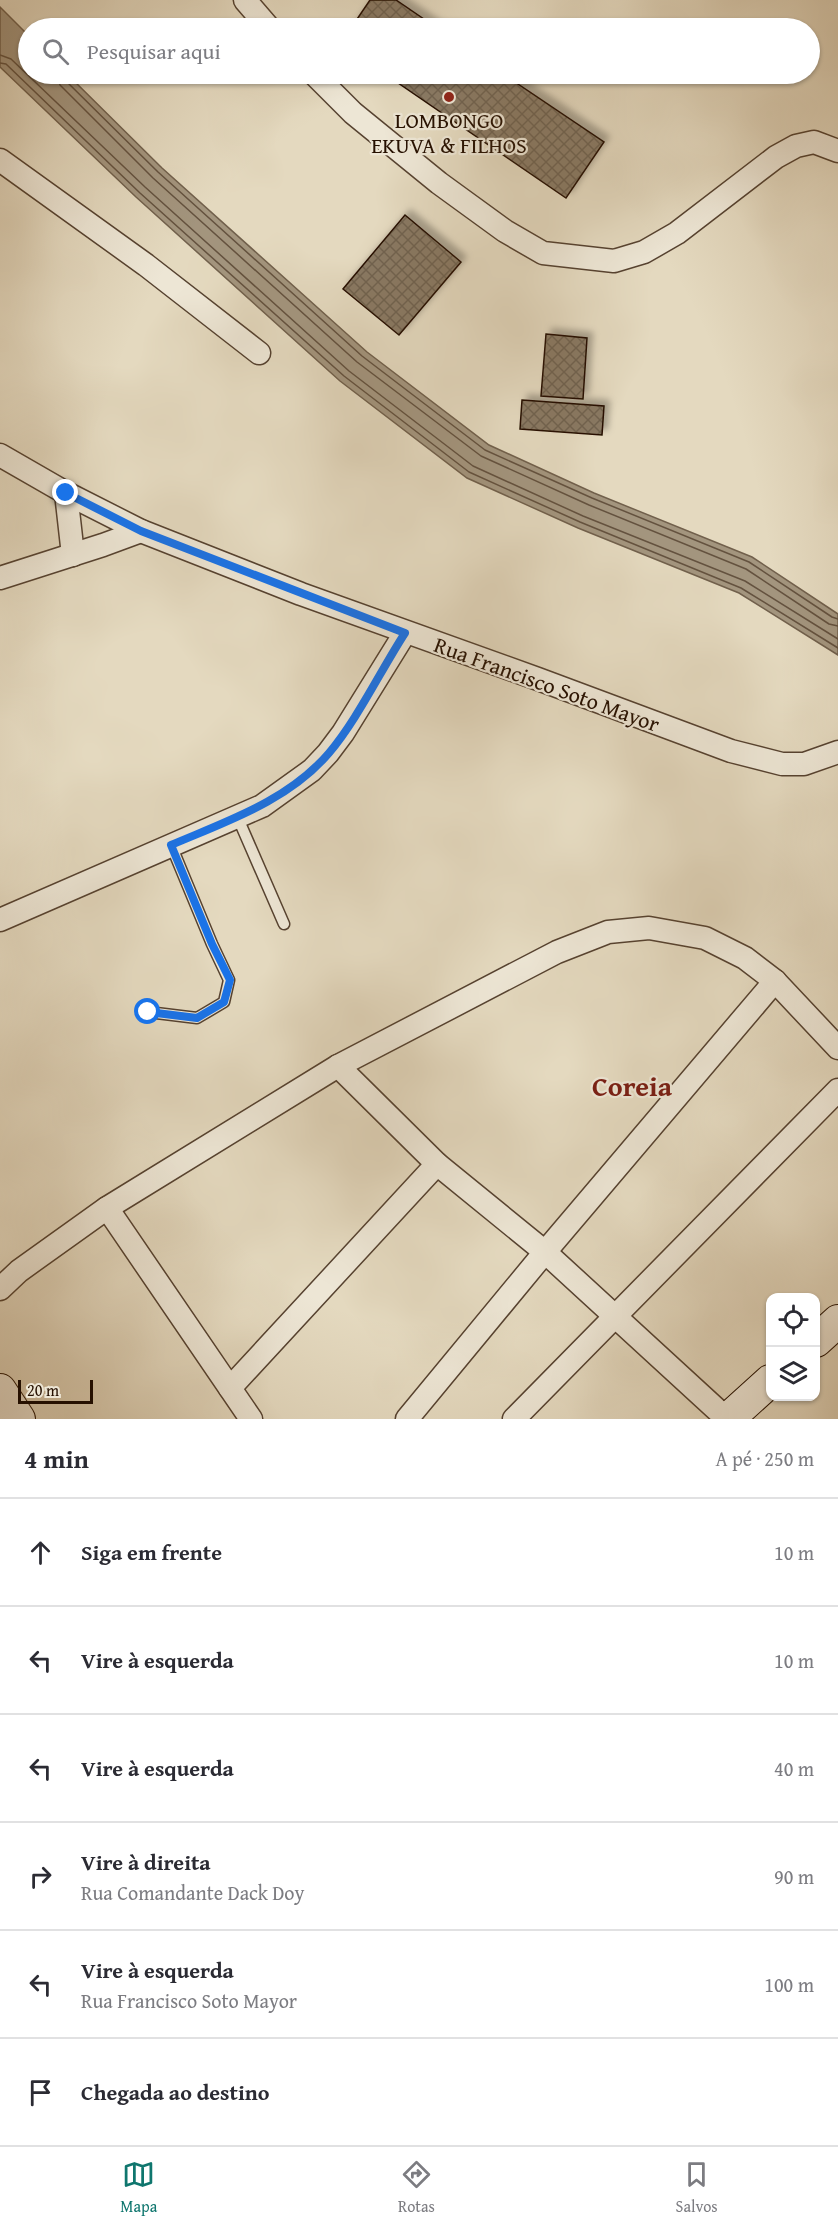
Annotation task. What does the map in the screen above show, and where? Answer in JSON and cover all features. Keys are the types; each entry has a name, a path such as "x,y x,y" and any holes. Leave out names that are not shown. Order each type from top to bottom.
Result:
{"street":[{"path":"245,0 260,18"},
{"path":"324,84 353,113 439,183 505,231 543,253 614,261 644,252 677,233 776,157 796,146 814,142 838,152"},
{"path":"0,160 146,265 259,353"},
{"name":"Rua Francisco Soto Mayor","path":"0,455 66,493 141,531 405,633 547,682 684,734 758,760 782,764 804,764 838,752"},
{"path":"66,493 73,555"},
{"path":"0,578 141,531"},
{"path":"0,920 262,806 287,789 312,770 328,753 343,733 405,633"},
{"path":"0,1289 19,1271 107,1208 338,1066 557,952 608,932 649,928 705,938 745,958 775,981 838,1048"},
{"path":"407,1419 775,981"},
{"path":"338,1066 437,1164 545,1252 728,1419 766,1385"},
{"path":"514,1419 838,1090"},
{"path":"230,1388 437,1164"},
{"path":"107,1208 251,1419"},
{"path":"820,1337 838,1320"},
{"path":"0,1390 19,1419"}],"lane":[{"path":"237,816 284,924"},
{"path":"148,1012 197,1018 224,1002 230,980 212,944 171,845"}],"water":[{"path":"0,7 18,25 18,84 77,84 162,168 367,352 489,445 594,493 752,557 838,614 838,655 739,593 578,528 467,478 340,381 136,197 0,67"}],"building":[{"path":"370,0 396,0 422,18 358,18"},
{"path":"400,84 518,84 604,142 566,198"},
{"path":"405,215 461,262 399,335 343,289"},
{"path":"546,334 587,338 583,399 541,396"},
{"path":"522,400 604,406 602,435 520,429"}],"place":[{"name":"LOMBONGO EKUVA & FILHOS","path":"449,97"}],"district":[{"name":"Coreia","path":"632,1086"}],"route":[{"path":"66,493 141,531 405,633 343,733 312,770 262,806 171,845 212,944 230,980 224,1002 197,1018 148,1012"}]}
